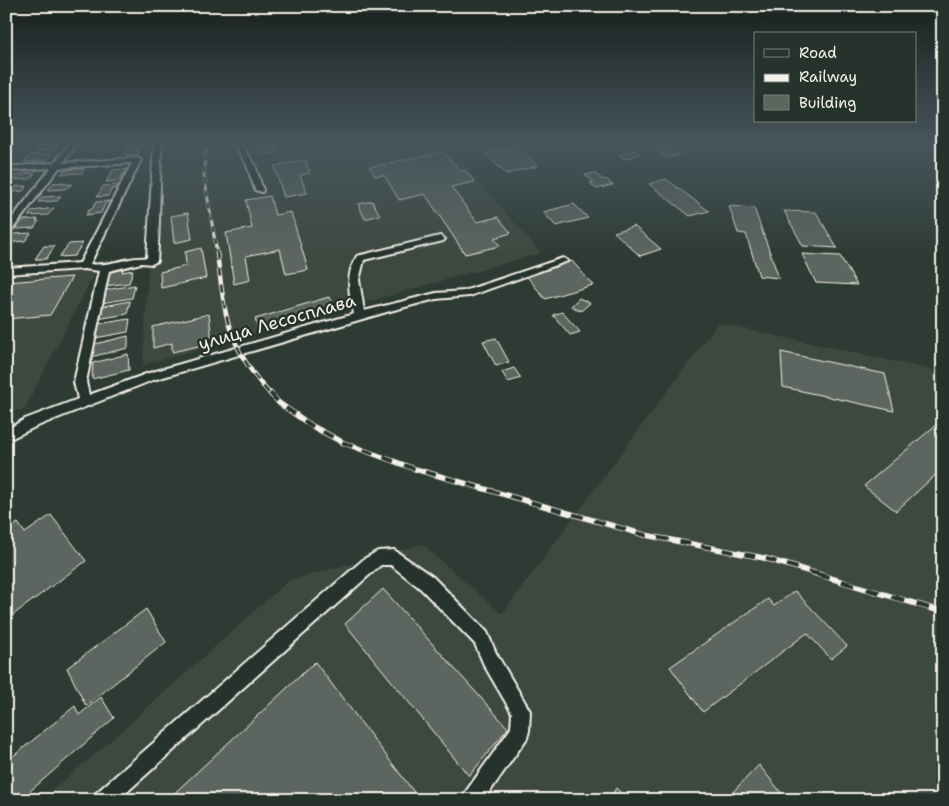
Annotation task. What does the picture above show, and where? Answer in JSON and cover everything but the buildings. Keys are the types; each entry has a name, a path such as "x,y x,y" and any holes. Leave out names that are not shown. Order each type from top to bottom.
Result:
{"street":[{"path":"6,232 46,181"},
{"path":"84,266 127,181"},
{"path":"6,271 84,266 104,269 140,260 152,261 156,213 156,181"},
{"path":"256,181 260,190"},
{"path":"360,316 354,292 353,270 360,258 440,239"},
{"name":"улица Лесосплава","path":"6,436 30,423 149,377 436,296 465,294 563,261"},
{"path":"85,402 80,382 104,269"},
{"path":"103,800 370,564 378,558 394,557 427,583 481,638 490,659 520,711 520,731 472,800"}],"shaded area":[{"path":"153,181 478,181 541,253 143,365"},
{"path":"96,270 24,410 6,411 6,277"},
{"path":"718,323 943,372 943,800 41,800 118,734 288,581 422,544 502,614"}],"railway":[{"path":"205,181 217,254"},
{"path":"217,253 224,305 231,332 245,361 271,395"},
{"path":"270,393 279,403 312,426 344,443 415,469 645,535 764,558 821,575"},
{"path":"817,574 943,612"}]}
